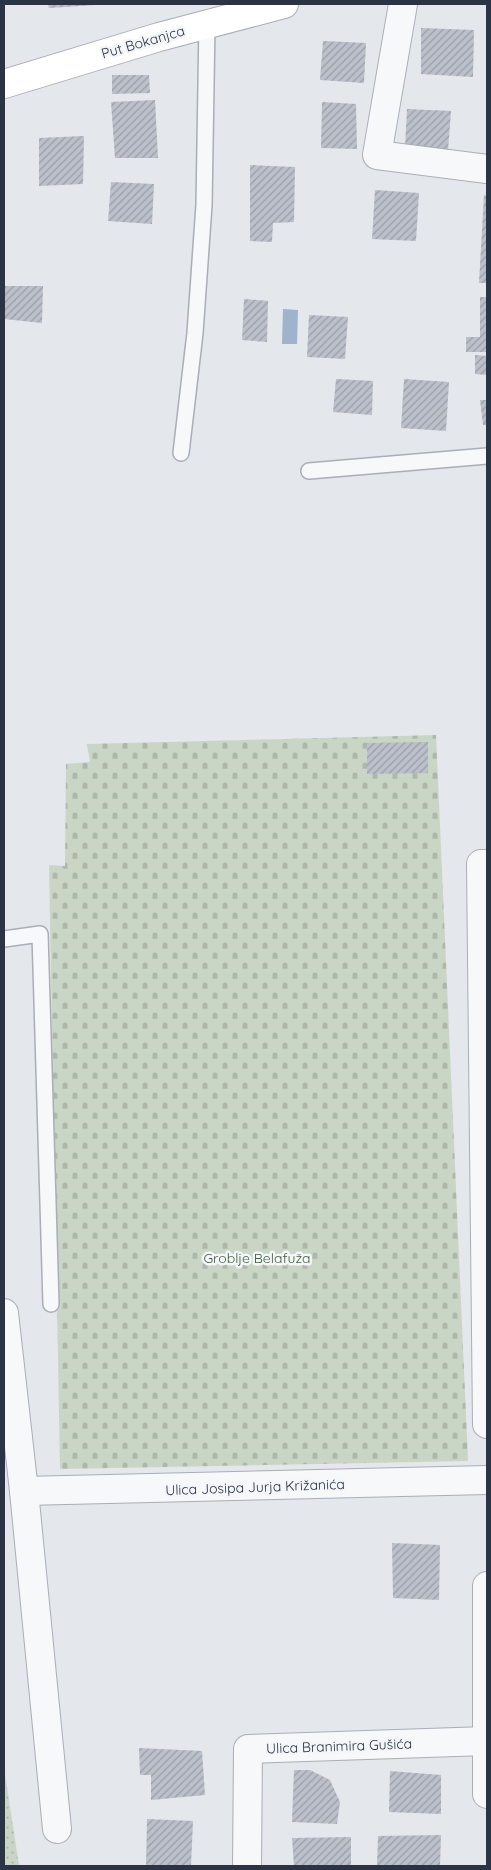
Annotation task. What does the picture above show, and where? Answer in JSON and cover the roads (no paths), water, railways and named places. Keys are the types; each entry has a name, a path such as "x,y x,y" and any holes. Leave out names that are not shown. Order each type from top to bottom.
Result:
{"main road":[{"name":"Put Bokanjca","path":"4,84 270,5"}],"street":[{"path":"403,4 377,155 487,169"},
{"path":"484,864 487,1424"},
{"path":"4,1313 24,1491 57,1829"},
{"name":"Ulica Josipa Jurja Križanića","path":"24,1491 487,1480"},
{"path":"487,1586 487,1794"},
{"name":"Ulica Branimira Gušića","path":"247,1866 248,1749 487,1741"}],"lane":[{"path":"181,453 195,333 204,205 207,24"},
{"path":"309,471 487,456"},
{"path":"4,939 40,934 52,1304"}],"water":[{"path":"283,309 298,310 297,344 282,344"}],"park label":[{"name":"Groblje Belafuža","path":"257,1258"}]}
